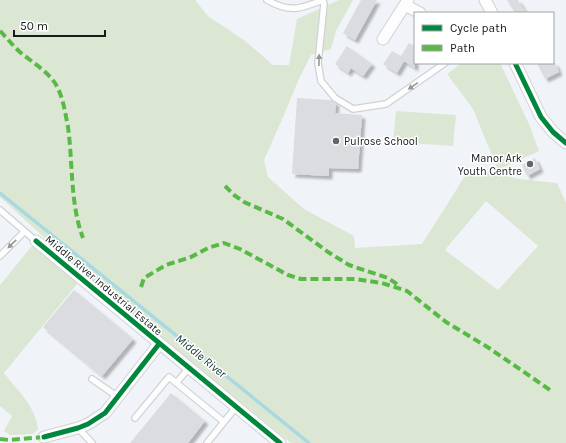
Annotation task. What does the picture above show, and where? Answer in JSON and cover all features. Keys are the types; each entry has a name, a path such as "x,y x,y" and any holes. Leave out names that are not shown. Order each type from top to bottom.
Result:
{"street":[{"path":"485,0 491,12"},
{"path":"384,39 407,2 419,12"},
{"path":"516,64 542,117 553,132 566,143"},
{"name":"Middle River Industrial Estate","path":"36,241 280,443"},
{"name":"Middle River Industrial Estate","path":"44,437 78,428 88,424 105,413 159,344"}],"lane":[{"path":"267,0 285,8 293,9 305,7 323,0 324,4 318,63 320,80 336,98 353,108 386,104 444,64"},
{"path":"0,210 36,241"},
{"path":"0,256 24,232"},
{"path":"176,383 189,368"},
{"path":"135,418 169,377 224,422"},
{"path":"92,379 118,398"},
{"path":"207,443 236,407"},
{"path":"78,428 92,443"}],"path":[{"path":"0,169 320,435 345,443"}],"green space":[{"path":"0,0 195,0 208,16 244,40 273,65 289,65 297,19 339,0 353,0 336,31 331,49 311,55 298,81 264,160 268,177 304,209 354,236 355,248 422,244 465,176 492,172 519,179 557,183 566,203 566,443 291,443 83,273 0,197","holes":["486,201 538,246 498,290 445,250"]},
{"path":"461,64 500,64 529,124 539,151 498,170 473,109 447,74"},
{"path":"396,111 456,115 453,146 393,142"},
{"path":"32,246 78,283 4,373 30,405 38,429 33,434 10,435 4,431 12,416 0,406 0,285"}],"building":[{"path":"361,0 377,0 355,40 343,33"},
{"path":"507,0 518,0 525,12 514,12"},
{"path":"409,43 414,46 415,68 404,61 397,73 383,64 392,51 401,56"},
{"path":"347,46 372,64 363,76 351,68 348,73 335,64"},
{"path":"555,63 559,72 545,79 538,64"},
{"name":"Pulrose School","path":"297,98 331,100 336,103 335,113 362,115 358,169 329,168 329,176 292,174"},
{"name":"Manor Ark Youth Centre","path":"535,158 540,169 527,176 522,165"},
{"path":"74,290 133,339 102,376 43,327"},
{"path":"171,393 205,421 188,443 130,443"}],"waterway":[{"name":"Middle River","path":"0,193 309,443"}],"marked path":[{"path":"0,31 15,48 48,75 55,83 60,93 70,141 72,183 76,211 83,238"},
{"path":"225,186 244,202 283,219 328,252 349,265 388,278 400,286"},
{"path":"141,287 144,278 166,265 191,257 208,248 224,243 240,249 288,275 301,279 355,279 382,283 407,291 446,322 489,348 553,392"},
{"path":"0,439 9,440 44,437"}],"cycle path":[{"path":"515,64 541,117 553,132 566,143"},
{"path":"36,241 280,443"},
{"path":"44,437 78,428 88,424 105,413 159,344"}],"place":[{"name":"Pulrose School","path":"336,141"},
{"name":"Manor Ark Youth Centre","path":"530,164"}]}
